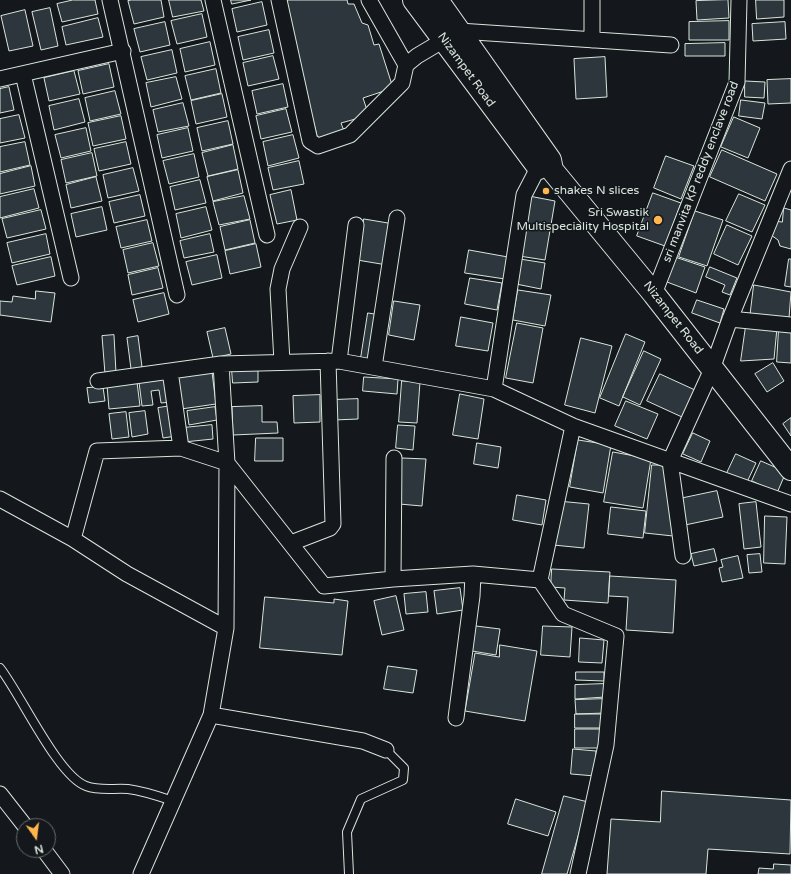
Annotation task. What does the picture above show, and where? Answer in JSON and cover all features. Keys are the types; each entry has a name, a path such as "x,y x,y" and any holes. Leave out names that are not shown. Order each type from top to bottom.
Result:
{"main road":[{"name":"Nizampet Road","path":"414,0 451,36 550,160 545,169 654,294 791,469"},
{"name":"Nizampet Road","path":"436,0 451,36"}],"street":[{"path":"110,0 123,51 177,295"},
{"path":"213,0 267,235"},
{"path":"279,0 310,141 318,146 350,135 402,84 406,65 369,0"},
{"path":"592,0 592,40"},
{"name":"sri manvita KP reddy enclave road","path":"654,294 737,82 739,0"},
{"path":"406,65 451,36 592,40 671,45"},
{"path":"0,79 123,51"},
{"path":"23,74 71,278"},
{"path":"494,389 524,195 545,169"},
{"path":"684,556 670,461 712,369 730,319 791,169"},
{"path":"374,367 397,218"},
{"path":"291,543 330,528 332,524 334,361 356,224"},
{"path":"282,362 278,289 282,269 300,227"},
{"path":"730,319 791,325"},
{"path":"98,381 221,364 334,361 374,367 494,389 573,426 791,504"},
{"path":"141,874 211,715 226,628 227,463 221,364"},
{"path":"170,371 181,448"},
{"path":"573,426 540,580 563,614 616,636 606,746 578,874"},
{"path":"72,539 97,451 181,448 227,463 324,586 393,579 473,574 540,580"},
{"path":"393,579 394,458"},
{"path":"0,499 72,539 127,574 226,628"},
{"path":"456,718 472,596 473,574"},
{"path":"211,715 363,741 386,750"},
{"path":"0,794 19,818"},
{"path":"50,858 62,874"}],"lane":[{"path":"0,668 60,764 77,783 94,788 140,792 173,801"},
{"path":"349,874 347,832 361,799 403,780 404,768 386,750"}],"building":[{"path":"73,0 95,0 98,14 62,22 57,4"},
{"path":"161,0 164,17 134,24 128,1"},
{"path":"169,0 201,0 204,11 173,17"},
{"path":"231,0 251,0 232,4"},
{"path":"283,0 347,0 348,4 354,4 362,23 368,25 374,45 379,44 393,88 363,98 368,113 359,118 341,123 344,131 318,138"},
{"path":"728,0 729,18 697,20 696,1"},
{"path":"756,0 784,0 784,17 757,19"},
{"path":"262,2 267,25 237,32 232,9"},
{"path":"50,8 58,46 41,50 32,12"},
{"path":"25,10 33,46 9,51 1,16"},
{"path":"202,14 207,37 177,44 171,21"},
{"path":"98,18 103,37 66,45 62,27"},
{"path":"729,21 729,40 689,40 689,22"},
{"path":"165,22 170,45 140,52 134,29"},
{"path":"785,22 786,39 753,41 752,24"},
{"path":"269,30 274,53 243,60 238,37"},
{"path":"210,42 215,65 185,72 180,49"},
{"path":"725,43 725,56 685,56 685,44"},
{"path":"172,50 177,73 147,80 141,57"},
{"path":"273,56 279,79 248,86 243,63"},
{"path":"605,57 607,97 576,99 574,59"},
{"path":"109,64 114,87 83,94 78,71"},
{"path":"216,69 221,93 191,100 185,76"},
{"path":"74,71 80,94 49,101 44,78"},
{"path":"176,77 182,99 151,107 146,83"},
{"path":"791,79 791,103 768,104 767,80"},
{"path":"745,81 765,82 764,98 745,97"},
{"path":"283,84 288,107 257,114 252,91"},
{"path":"9,87 14,110 0,113 0,89"},
{"path":"115,91 121,114 90,121 85,98"},
{"path":"222,94 227,117 196,124 191,101"},
{"path":"79,99 85,122 54,130 49,106"},
{"path":"741,100 765,103 762,119 739,116"},
{"path":"183,103 189,126 158,132 153,110"},
{"path":"286,109 292,132 261,139 256,116"},
{"path":"19,115 25,138 0,143 0,119"},
{"path":"121,116 126,139 93,146 88,123"},
{"path":"734,117 760,128 748,158 721,147"},
{"path":"228,121 233,144 202,151 197,128"},
{"path":"86,128 91,151 61,158 55,135"},
{"path":"188,128 193,151 162,158 157,135"},
{"path":"293,135 299,158 268,166 263,142"},
{"path":"25,142 30,165 0,172 0,147"},
{"path":"126,142 131,164 99,171 94,149"},
{"path":"233,145 238,169 208,176 202,153"},
{"path":"722,150 777,174 765,201 710,177"},
{"path":"92,153 97,176 66,183 61,160"},
{"path":"194,154 199,177 169,184 163,161"},
{"path":"666,156 694,166 681,199 654,188"},
{"path":"299,161 304,184 273,190 268,168"},
{"path":"31,166 35,186 0,194 0,174"},
{"path":"133,168 139,191 108,198 103,175"},
{"path":"238,170 243,193 213,201 207,177"},
{"path":"96,177 102,201 71,208 66,185"},
{"path":"200,180 206,203 175,210 170,187"},
{"path":"34,189 39,208 0,218 0,197"},
{"path":"291,190 297,220 277,224 270,195"},
{"path":"653,193 681,203 665,246 637,236"},
{"path":"739,194 765,205 752,232 726,221"},
{"path":"140,195 145,216 114,223 109,202"},
{"path":"244,196 250,219 219,225 213,202"},
{"path":"529,196 555,201 545,260 519,256"},
{"path":"102,207 107,230 76,237 71,214"},
{"path":"206,207 212,230 181,238 176,214"},
{"path":"784,208 791,210 791,249 780,246 778,240 771,235 773,221 782,222"},
{"path":"41,210 46,229 7,238 2,219"},
{"path":"695,211 723,220 707,266 679,257"},
{"path":"364,219 394,224 387,265 357,260"},
{"path":"147,220 152,241 121,248 116,227"},
{"path":"250,220 255,243 225,250 220,227"},
{"path":"727,225 752,236 738,265 714,254"},
{"path":"46,234 50,254 12,263 7,243"},
{"path":"210,234 214,252 184,258 180,241"},
{"path":"153,243 159,266 128,273 123,250"},
{"path":"256,244 261,267 230,274 225,251"},
{"path":"469,250 508,257 505,279 465,273"},
{"path":"217,255 222,278 192,285 186,262"},
{"path":"51,257 55,276 17,285 12,266"},
{"path":"675,257 705,267 696,293 667,282"},
{"path":"520,259 545,263 541,289 516,284"},
{"path":"789,259 791,259 791,287 785,286"},
{"path":"710,267 737,278 730,295 722,292 725,285 706,277"},
{"path":"158,268 163,288 132,295 128,275"},
{"path":"470,278 502,283 497,310 465,304"},
{"path":"754,285 791,292 789,318 750,318"},
{"path":"518,290 551,295 545,326 513,320"},
{"path":"36,291 55,293 51,322 0,315 0,301 12,302 13,296 35,299"},
{"path":"164,293 169,314 138,322 133,300"},
{"path":"697,300 724,309 720,323 692,313"},
{"path":"394,301 420,305 414,340 389,335"},
{"path":"368,313 381,315 374,360 361,358"},
{"path":"461,317 493,323 488,351 456,346"},
{"path":"517,323 543,328 533,383 506,378"},
{"path":"746,326 777,328 774,359 741,361"},
{"path":"225,328 231,354 213,358 207,332"},
{"path":"779,329 791,330 791,363 777,362"},
{"path":"626,334 645,342 619,406 600,398"},
{"path":"114,335 116,373 105,374 102,336"},
{"path":"138,336 142,367 131,369 127,338"},
{"path":"581,338 612,346 595,413 565,405"},
{"path":"644,351 661,359 640,405 623,397"},
{"path":"773,363 784,381 767,392 755,374"},
{"path":"232,370 258,370 258,382 233,383"},
{"path":"212,372 216,404 181,409 176,377"},
{"path":"660,374 695,390 682,417 647,401"},
{"path":"364,377 398,379 397,394 363,391"},
{"path":"167,379 171,402 161,403 159,390 151,391 153,405 142,406 139,382"},
{"path":"402,381 420,382 417,423 399,422"},
{"path":"137,382 140,406 109,409 107,385"},
{"path":"103,387 105,401 89,403 87,388"},
{"path":"460,394 484,399 478,439 453,435"},
{"path":"320,395 320,422 294,423 293,396"},
{"path":"358,399 358,419 334,420 333,400"},
{"path":"626,401 658,414 647,439 615,426"},
{"path":"171,406 176,436 163,438 158,408"},
{"path":"262,406 262,422 277,422 278,433 233,435 232,407"},
{"path":"215,407 217,420 189,425 187,411"},
{"path":"145,411 148,434 132,437 129,413"},
{"path":"126,412 129,437 112,439 109,414"},
{"path":"791,418 791,436 783,424"},
{"path":"212,425 213,439 184,442 183,428"},
{"path":"398,425 415,426 413,450 396,448"},
{"path":"693,433 710,441 701,462 683,454"},
{"path":"256,438 283,438 283,461 255,461"},
{"path":"578,440 611,445 603,493 570,487"},
{"path":"477,443 501,447 498,468 474,464"},
{"path":"613,452 651,459 643,508 604,502"},
{"path":"736,454 756,463 747,482 727,473"},
{"path":"402,458 426,459 422,506 399,504"},
{"path":"761,461 786,472 777,493 752,481"},
{"path":"652,465 665,465 673,536 645,533"},
{"path":"717,491 723,517 685,525 679,499"},
{"path":"517,495 546,500 542,525 513,520"},
{"path":"558,501 589,504 584,548 553,545"},
{"path":"756,502 761,547 744,549 739,504"},
{"path":"611,507 646,511 643,538 608,534"},
{"path":"765,516 787,517 785,564 764,563"},
{"path":"714,549 717,561 694,566 691,554"},
{"path":"760,554 762,572 749,573 747,555"},
{"path":"738,556 743,578 722,582 719,568 723,567 721,560"},
{"path":"552,569 610,572 608,603 564,600 565,588 551,587"},
{"path":"610,576 676,580 673,633 626,630 628,597 609,596"},
{"path":"460,588 463,610 437,614 434,591"},
{"path":"426,592 428,612 406,614 404,594"},
{"path":"396,596 404,630 382,635 374,601"},
{"path":"265,597 334,603 334,599 348,601 342,655 260,648"},
{"path":"476,626 500,629 496,655 472,651"},
{"path":"543,626 572,627 570,657 541,655"},
{"path":"580,638 604,640 602,663 579,662"},
{"path":"500,645 537,651 525,721 465,711 475,653 499,657"},
{"path":"388,666 417,670 413,693 384,689"},
{"path":"576,672 604,672 604,681 576,680"},
{"path":"604,684 605,697 575,699 575,685"},
{"path":"605,699 605,713 576,714 575,700"},
{"path":"575,714 604,714 604,728 575,728"},
{"path":"575,729 601,729 601,748 575,748"},
{"path":"573,749 596,751 595,776 571,774"},
{"path":"662,791 791,800 790,854 708,849 706,874 607,874 611,819 660,822"},
{"path":"564,796 588,802 567,874 542,874"},
{"path":"516,799 556,812 548,836 508,824"},
{"path":"774,864 791,865 791,874 758,874 759,868 773,869"}],"place":[{"name":"shakes N slices","path":"546,191"},
{"name":"Sri Swastik Multispeciality Hospital","path":"658,220"}]}
